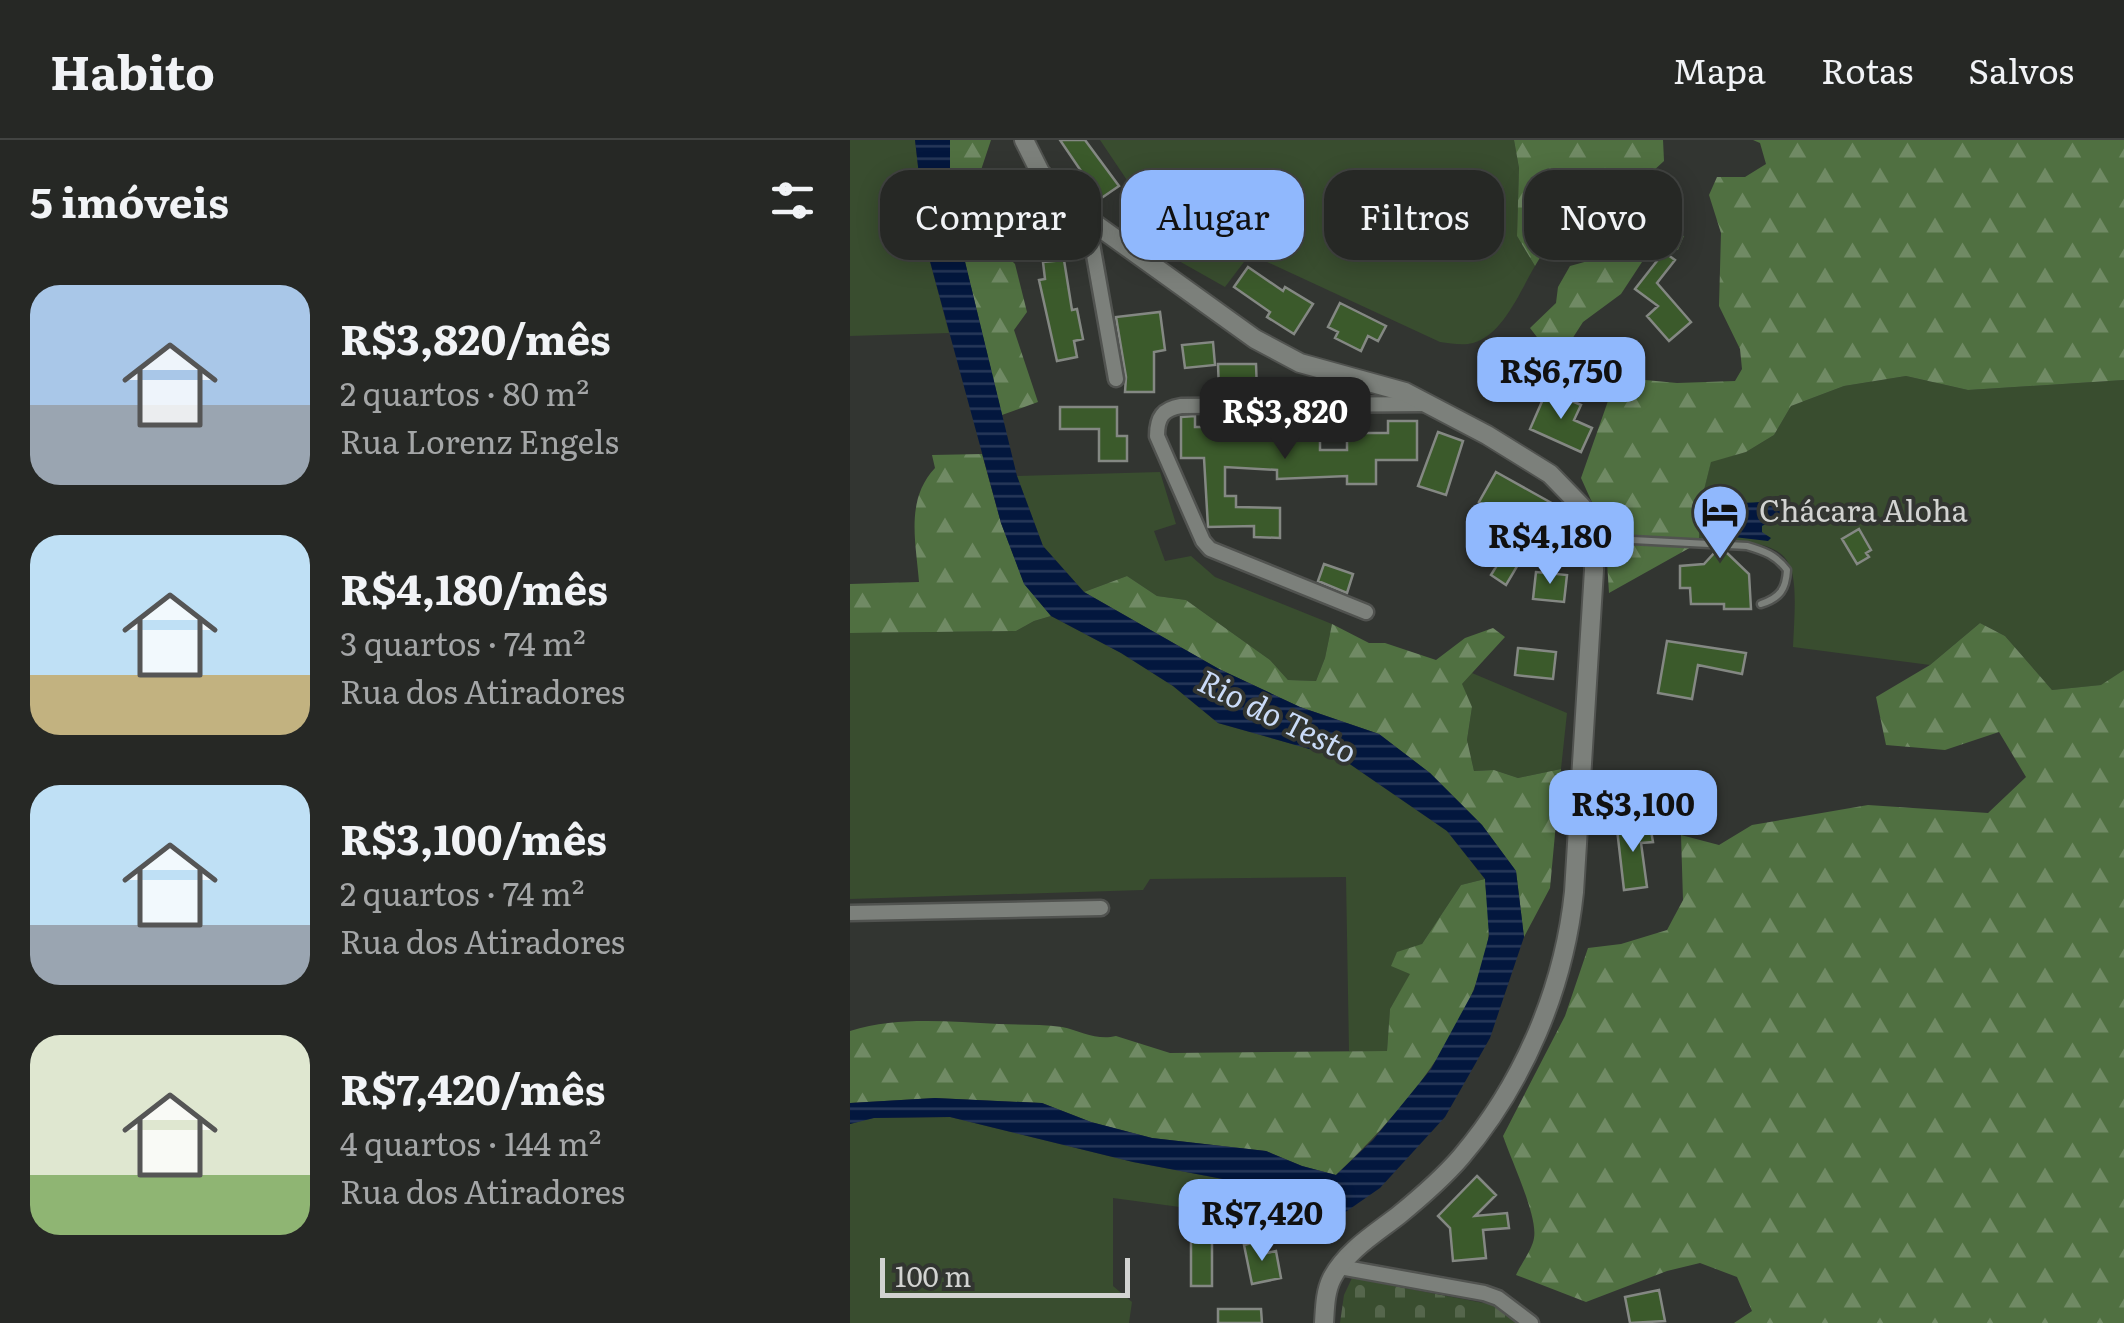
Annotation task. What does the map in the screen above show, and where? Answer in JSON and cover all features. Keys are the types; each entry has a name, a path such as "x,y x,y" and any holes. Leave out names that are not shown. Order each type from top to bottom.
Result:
{"street":[{"path":"1024,140 1041,170"},
{"path":"1101,231 1278,353 1325,372 1387,385 1488,435 1550,474 1582,507 1592,538 1594,570 1574,892 1557,983 1538,1034 1518,1072 1462,1156 1434,1186 1360,1244 1340,1267 1326,1298 1324,1323"},
{"path":"1095,260 1116,379"},
{"path":"1366,612 1210,548 1203,541 1158,436 1157,424 1161,414 1181,406 1430,404"},
{"path":"850,914 1101,908"},
{"path":"1340,1267 1484,1293 1498,1298 1531,1323"}],"lane":[{"path":"1592,538 1763,550 1787,570 1778,596 1761,604"}],"green space":[{"path":"850,140 915,140 918,170 880,170 880,260 930,260 949,333 850,336"},
{"path":"950,140 991,140 981,170 950,170"},
{"path":"1100,140 1514,140 1519,168 1517,236 1524,248 1524,260 1531,260 1535,266 1493,331 1473,343 1440,342 1263,260 1304,260 1304,170 1121,171"},
{"path":"1514,140 1663,140 1664,161 1654,170 1524,170 1524,248 1517,236 1519,168"},
{"path":"1753,140 2124,140 2124,380 1968,390 1906,376 1844,386 1791,406 1774,435 1746,452 1711,462 1700,506 1699,539 1693,546 1609,593 1605,531 1581,478 1608,401 1609,383 1624,378 1677,383 1735,381 1742,369 1740,349 1719,306 1721,233 1709,195 1717,177 1745,177 1766,164 1760,143"},
{"path":"965,260 1011,260 1027,312 1014,330 1038,402 1002,415"},
{"path":"1177,260 1245,260 1225,287"},
{"path":"1592,260 1644,260 1621,294 1583,322 1565,350 1540,341 1530,328 1556,303 1558,287 1570,266"},
{"path":"1906,376 1968,390 2124,380 2124,670 2102,685 2052,690 2005,636 1980,623 1930,665 1793,647 1794,590 1785,558 1774,549 1757,544 1699,539 1700,506 1711,461 1746,452 1774,435 1791,406 1844,386"},
{"path":"982,454 1001,523 1024,583 1051,616 1016,631 850,633 850,584 919,582 916,508 919,494 935,468 932,455"},
{"path":"1160,472 1176,524 1154,531 1165,561 1191,556 1215,577 1332,624 1316,681 1288,680 1270,660 1186,600 1157,596 1127,576 1084,592 1043,546 1017,476"},
{"path":"1127,576 1157,596 1186,600 1270,660 1288,680 1316,681 1332,624 1369,643 1385,643 1436,660 1465,638 1493,628 1505,637 1462,684 1472,707 1467,740 1474,771 1494,770 1518,778 1561,769 1550,888 1524,937 1516,871 1482,825 1430,773 1379,734 1300,707 1219,669 1084,592"},
{"path":"1051,616 1173,686 1218,723 1341,758 1447,831 1485,879 1461,885 1422,944 1411,974 1390,1009 1387,1051 1349,1051 1346,877 1150,879 1143,890 850,899 850,633 1016,631"},
{"path":"1980,623 2005,636 2052,690 2101,685 2124,670 2124,1323 1734,1323 1752,1311 1737,1277 1700,1263 1667,1271 1586,1302 1516,1275 1531,1247 1534,1228 1503,1136 1565,1016 1588,948 1621,944 1667,930 1683,900 1681,835 1719,845 1752,825 1868,805 1988,813 2026,777 1999,732 1945,750 1886,745 1876,697 1930,665"},
{"path":"1472,673 1567,713 1561,769 1518,778 1494,770 1474,771 1467,740 1472,707 1461,685"},
{"path":"1485,879 1488,940 1466,1007 1450,1038 1409,1097 1336,1175 1266,1151 1152,1138 1091,1122 1042,1103 935,1098 850,1103 850,1031 887,1023 943,1021 1054,1026 1096,1036 1116,1036 1170,1053 1387,1051 1390,1009 1410,974 1391,966 1397,952 1422,944 1461,885"},
{"path":"950,1117 1133,1162 1265,1187 1254,1217 1113,1198 1113,1286 1132,1302 1129,1323 850,1323 850,1124 873,1118"},
{"path":"1352,1278 1494,1305 1519,1323 1340,1323 1344,1295"}],"water":[{"path":"915,140 950,140 950,170 918,170"},
{"name":"Rio do Testo","path":"930,260 965,260 1017,476 1043,546 1084,592 1219,669 1300,707 1379,734 1430,773 1482,825 1516,871 1524,937 1490,1038 1445,1117 1380,1188 1344,1213 1286,1199 1265,1187 1133,1162 950,1117 874,1118 850,1124 850,1103 935,1098 1042,1103 1091,1122 1152,1138 1266,1151 1336,1175 1373,1140 1431,1069 1474,990 1489,936 1485,879 1447,831 1341,758 1218,723 1173,686 1051,616 1024,584 1001,523"},
{"path":"1775,501 1786,508 1762,526 1762,532 1771,538 1768,541 1725,536 1712,527 1710,518 1725,508"}],"building":[{"path":"1060,140 1085,140 1119,186 1101,198 1101,170 1080,170"},
{"path":"1064,260 1072,310 1077,309 1083,339 1074,341 1077,357 1057,361 1039,280 1045,279 1043,262"},
{"path":"1658,260 1675,260 1657,283 1691,322 1669,341 1647,316 1658,306 1635,289"},
{"path":"1248,267 1283,291 1285,287 1313,304 1294,334 1267,317 1270,312 1234,287"},
{"path":"1340,303 1386,326 1378,341 1368,336 1361,351 1335,338 1338,332 1328,327"},
{"path":"1160,312 1165,350 1154,352 1154,392 1125,392 1116,317"},
{"path":"1213,342 1215,365 1185,368 1182,345"},
{"path":"1218,364 1256,364 1257,391 1219,392"},
{"path":"1547,390 1581,405 1574,420 1592,428 1581,452 1530,429"},
{"path":"1060,407 1117,407 1117,436 1127,436 1127,461 1099,461 1099,429 1060,429"},
{"path":"1195,416 1195,427 1253,423 1253,427 1320,427 1320,450 1347,450 1347,433 1388,433 1388,421 1417,421 1417,460 1376,460 1376,484 1347,484 1347,476 1277,479 1277,470 1225,467 1225,496 1236,496 1236,507 1280,508 1280,538 1254,537 1254,526 1208,527 1204,458 1181,458 1181,417"},
{"path":"1438,432 1463,441 1446,495 1418,486"},
{"path":"1496,472 1555,505 1538,534 1479,502"},
{"path":"1859,529 1871,550 1866,553 1869,557 1857,564 1842,539"},
{"path":"1484,541 1519,563 1506,585 1491,575 1496,567 1475,554"},
{"path":"1716,551 1726,552 1749,574 1751,609 1691,604 1690,588 1680,588 1680,566 1704,564"},
{"path":"1324,564 1353,574 1347,593 1318,581"},
{"path":"1536,572 1567,575 1564,602 1533,599"},
{"path":"1667,641 1746,653 1742,674 1698,665 1692,699 1658,693"},
{"path":"1518,648 1556,652 1553,679 1515,675"},
{"path":"1650,825 1653,842 1641,843 1647,887 1624,890 1617,829"},
{"path":"1477,1176 1496,1195 1475,1216 1507,1213 1509,1228 1483,1230 1486,1258 1453,1261 1450,1228 1438,1216"},
{"path":"1191,1237 1212,1238 1212,1286 1191,1286"},
{"path":"1259,1241 1262,1254 1276,1251 1281,1278 1252,1284 1244,1245"},
{"path":"1659,1290 1665,1321 1630,1323 1625,1297"},
{"path":"1218,1309 1261,1309 1262,1323 1218,1323"}],"place":[{"name":"Chácara Aloha","path":"1720,561"}]}
